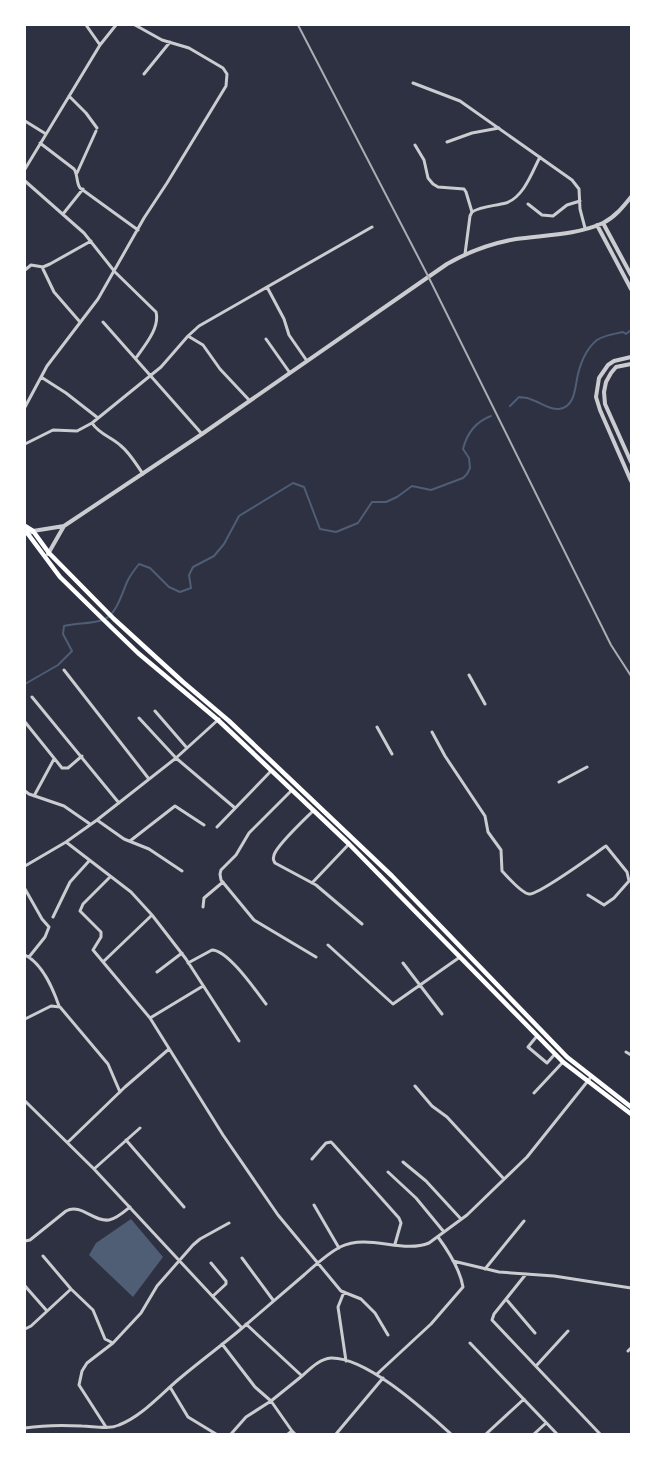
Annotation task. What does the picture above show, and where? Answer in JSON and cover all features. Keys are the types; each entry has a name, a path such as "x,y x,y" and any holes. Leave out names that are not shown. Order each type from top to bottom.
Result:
{"main road":[{"path":"25,526 33,531 49,553 114,619 176,676 223,715 392,876 558,1049 631,1107"},
{"path":"25,526 26,536 60,577 110,626 138,653 218,720 349,844 461,956 562,1062 631,1114"}],"street":[{"path":"86,25 100,45"},
{"path":"25,168 100,45 116,25"},
{"path":"25,407 47,366 98,299 115,272 226,82 227,74 223,68 189,48 162,40 136,25"},
{"path":"144,74 171,42"},
{"path":"413,83 460,101 576,184 579,189 580,209 585,228"},
{"path":"69,96 86,113 97,130 77,173 78,184 83,190 138,230"},
{"path":"25,121 46,134"},
{"path":"447,142 472,133 500,128"},
{"path":"40,143 77,173"},
{"path":"415,145 424,160 428,178 433,184 438,187 464,190 466,192 472,212 465,254"},
{"path":"472,212 513,199 521,191 540,157"},
{"path":"25,180 92,241 115,272 158,315 153,331 136,358"},
{"path":"63,214 83,190"},
{"path":"26,536 33,531 64,526 202,434 428,276 465,254 504,241 585,228 603,223 622,208 631,196"},
{"path":"528,204 542,215 553,216 567,205 580,201"},
{"path":"603,223 631,275"},
{"path":"597,225 631,290"},
{"path":"25,444 53,430 77,431 92,423 152,375 199,326 372,227"},
{"path":"25,270 31,265 41,266 50,264 92,241"},
{"path":"41,266 54,292 80,322"},
{"path":"266,287 284,319 289,335 307,361"},
{"path":"103,322 152,375 202,434"},
{"path":"188,336 203,346 220,369 250,401"},
{"path":"266,339 290,373"},
{"path":"631,356 614,361 608,365 599,378 596,397 631,481"},
{"path":"631,364 616,367 606,382 604,392 605,404 631,462"},
{"path":"41,377 66,393 98,418"},
{"path":"92,423 102,434 128,452 143,474"},
{"path":"44,557 49,553 64,526"},
{"path":"64,670 149,779"},
{"path":"469,675 485,704"},
{"path":"32,697 119,802"},
{"path":"155,711 187,748"},
{"path":"25,866 66,842 97,820 176,758 223,715"},
{"path":"140,718 176,758 235,808"},
{"path":"25,722 54,759 65,769 82,756"},
{"path":"376,727 392,754"},
{"path":"432,732 445,756 484,816 488,832 501,850 500,863 502,871 523,891 532,894 546,887 606,846 627,872 629,881 614,898 604,905 588,895"},
{"path":"34,796 54,759"},
{"path":"560,782 587,767"},
{"path":"218,827 271,771"},
{"path":"292,790 249,833 236,855 221,870 220,874 223,882 254,920 316,957"},
{"path":"25,791 64,806 90,824"},
{"path":"129,842 175,806 204,825"},
{"path":"313,810 280,846 273,860 312,883 362,924"},
{"path":"97,820 129,842 149,849 182,871"},
{"path":"66,842 131,892 152,915 182,953 239,1041"},
{"path":"312,883 349,844"},
{"path":"53,917 70,882 89,861"},
{"path":"110,877 83,904 80,911 101,932 101,937 93,950 150,1018 228,1142 278,1215 319,1262 341,1291 365,1302 388,1335"},
{"path":"203,907 203,901 206,896 223,882"},
{"path":"25,889 49,928 48,933 27,956 48,980 60,1007 108,1064 120,1092"},
{"path":"104,961 152,915"},
{"path":"328,945 393,1004 461,956"},
{"path":"188,963 212,950 216,950 234,964 266,1004"},
{"path":"157,972 182,953"},
{"path":"403,963 442,1014"},
{"path":"150,1018 203,986"},
{"path":"25,1019 51,1006 60,1007"},
{"path":"537,1036 528,1047 547,1063 555,1054"},
{"path":"68,1142 120,1092 169,1049"},
{"path":"626,1052 631,1055"},
{"path":"534,1093 562,1062"},
{"path":"25,1428 40,1426 106,1427 120,1425 132,1418 319,1262 339,1248 356,1242 395,1244 411,1247 422,1246 438,1237 461,1219 527,1157 591,1077"},
{"path":"415,1086 432,1106 447,1117 504,1180"},
{"path":"25,1101 94,1169 242,1328"},
{"path":"94,1169 140,1128"},
{"path":"126,1140 184,1207"},
{"path":"312,1159 326,1143 331,1142 333,1144 399,1218 401,1223 395,1244"},
{"path":"403,1162 426,1181 461,1219"},
{"path":"388,1172 416,1198 444,1232"},
{"path":"314,1205 339,1248"},
{"path":"25,1241 30,1240 71,1208 95,1218 111,1220 130,1207"},
{"path":"485,1269 524,1221"},
{"path":"106,1427 81,1391 79,1386 82,1371 87,1363 113,1343 141,1313 157,1286 180,1260 200,1240 229,1223"},
{"path":"377,1374 432,1324 463,1287 462,1278 448,1251 438,1237"},
{"path":"43,1256 71,1289 93,1310 105,1339 113,1343"},
{"path":"242,1258 274,1300"},
{"path":"453,1261 485,1269 584,1280 631,1288"},
{"path":"211,1263 226,1281 226,1284 213,1296"},
{"path":"526,1274 494,1314 492,1320 600,1434"},
{"path":"25,1286 47,1311"},
{"path":"25,1328 31,1326 71,1289"},
{"path":"344,1292 338,1306 346,1361"},
{"path":"506,1299 535,1333"},
{"path":"246,1324 302,1376"},
{"path":"536,1366 568,1331"},
{"path":"470,1343 557,1434"},
{"path":"222,1344 255,1387 271,1401 295,1434"},
{"path":"232,1434 246,1417 271,1401 321,1360 331,1358 359,1365 377,1374 451,1434"},
{"path":"336,1434 383,1378"},
{"path":"170,1387 188,1418 216,1434"},
{"path":"486,1434 524,1399"},
{"path":"534,1434 546,1422"},
{"path":"288,1434 292,1430"}],"water":[{"path":"131,1219 163,1257 133,1297 89,1255 96,1243"}],"waterway":[{"path":"510,406 519,397 529,398 552,408 559,409 565,407 572,400 581,365 593,343 603,337 623,332 626,334 631,330"},
{"path":"25,684 58,665 72,651 63,634 64,626 103,620 112,613 129,578 139,564 150,568 169,587 180,592 191,588 189,575 193,567 214,556 224,544 239,516 293,483 304,487 320,529 336,532 358,523 372,502 386,502 397,497 412,486 431,490 463,478 470,468 469,458 463,449 467,438 480,421 491,416"}],"railway":[{"path":"298,25 428,276 611,645 631,676"}]}
